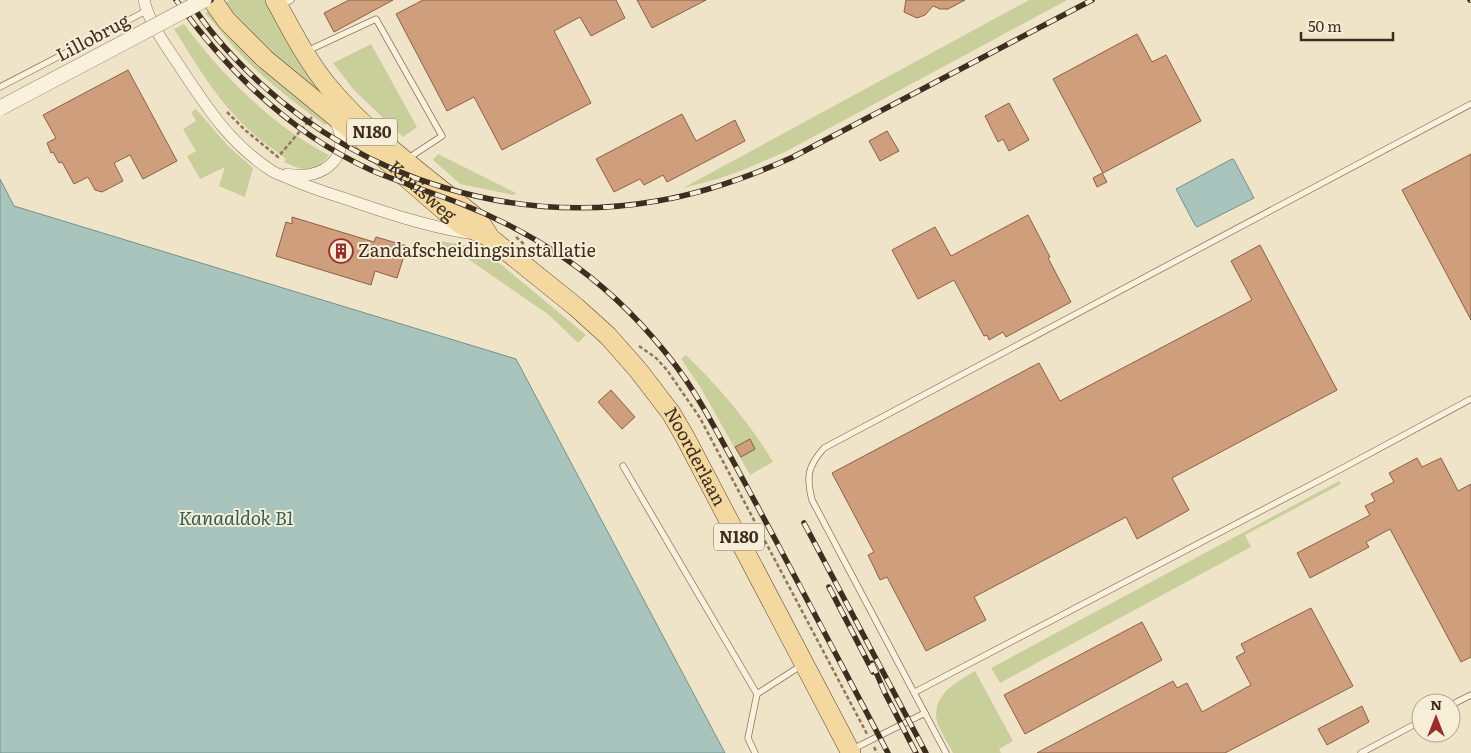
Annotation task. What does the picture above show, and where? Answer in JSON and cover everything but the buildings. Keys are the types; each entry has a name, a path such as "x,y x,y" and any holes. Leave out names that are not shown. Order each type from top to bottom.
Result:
{"main road":[{"name":"Kruisweg","path":"212,0 227,21 265,59 460,224 489,237"},
{"name":"Kruisweg","path":"281,2 304,52 327,85 372,132 478,219 489,237"},
{"name":"Noorderlaan","path":"489,237 576,307 608,336 638,370 670,413 685,437 851,752"}],"street":[{"name":"Lillobrug","path":"0,108 204,0"},
{"path":"145,5 160,37 223,129 244,150 270,170 308,187 393,214 459,232 489,237"},
{"path":"270,170 304,176 318,174 329,168 335,160 341,143 340,132 327,110"}],"lane":[{"path":"0,87 145,5"},
{"path":"304,52 376,19 442,136 405,160"},
{"path":"946,753 812,500 808,484 809,470 815,458 824,448 1471,104"},
{"path":"914,692 1342,469 1471,399"},
{"path":"623,466 757,694 748,738 755,753"},
{"path":"757,694 804,664"},
{"path":"851,752 925,713"},
{"path":"1361,753 1411,726"}],"path":[{"path":"224,108 245,130 278,156 327,110"}],"green space":[{"path":"229,0 266,0 294,51 328,98 293,76 220,5"},
{"path":"1029,0 1067,0 785,152 718,179 683,188"},
{"path":"209,11 256,63 328,124 325,125 298,105 253,67 205,13"},
{"path":"184,24 214,62 249,98 288,130 329,155 324,161 314,168 308,169 284,162 286,159 243,125 211,86 174,29"},
{"path":"371,44 417,127 403,137 354,90 333,63"},
{"path":"196,109 228,146 253,168 245,197 219,186 225,167 200,179 187,156 196,151 183,129 196,121 191,112"},
{"path":"438,154 516,193 514,195 460,184 433,160"},
{"path":"431,241 469,246 491,256 586,335 578,343 549,315 468,259"},
{"path":"686,355 733,406 773,462 750,475 699,385 681,359"},
{"path":"1339,481 1341,484 1245,535 1251,547 1000,683 991,668"},
{"path":"975,671 1013,741 999,749 1001,753 953,753 938,725 936,715 940,698 952,686"}],"water":[{"path":"1233,159 1254,198 1197,227 1176,189"},
{"name":"Kanaaldok B1","path":"0,179 14,206 516,359 725,753 0,753"}],"railway":[{"path":"176,0 217,52 240,76 289,120 316,139 373,171 475,209 535,240 563,257 591,278 618,301 642,326 676,366 707,414 888,753"},
{"path":"189,0 204,23 240,64 260,83 302,117 347,146 394,170 445,188 496,200 550,207 603,207 657,201 692,194 743,178 793,157 1092,0"},
{"path":"0,112 211,0"},
{"path":"804,523 926,753"},
{"path":"829,587 873,672"},
{"path":"872,663 916,753"}],"place":[{"name":"Zandafscheidingsinstallatie","path":"341,251"}]}
